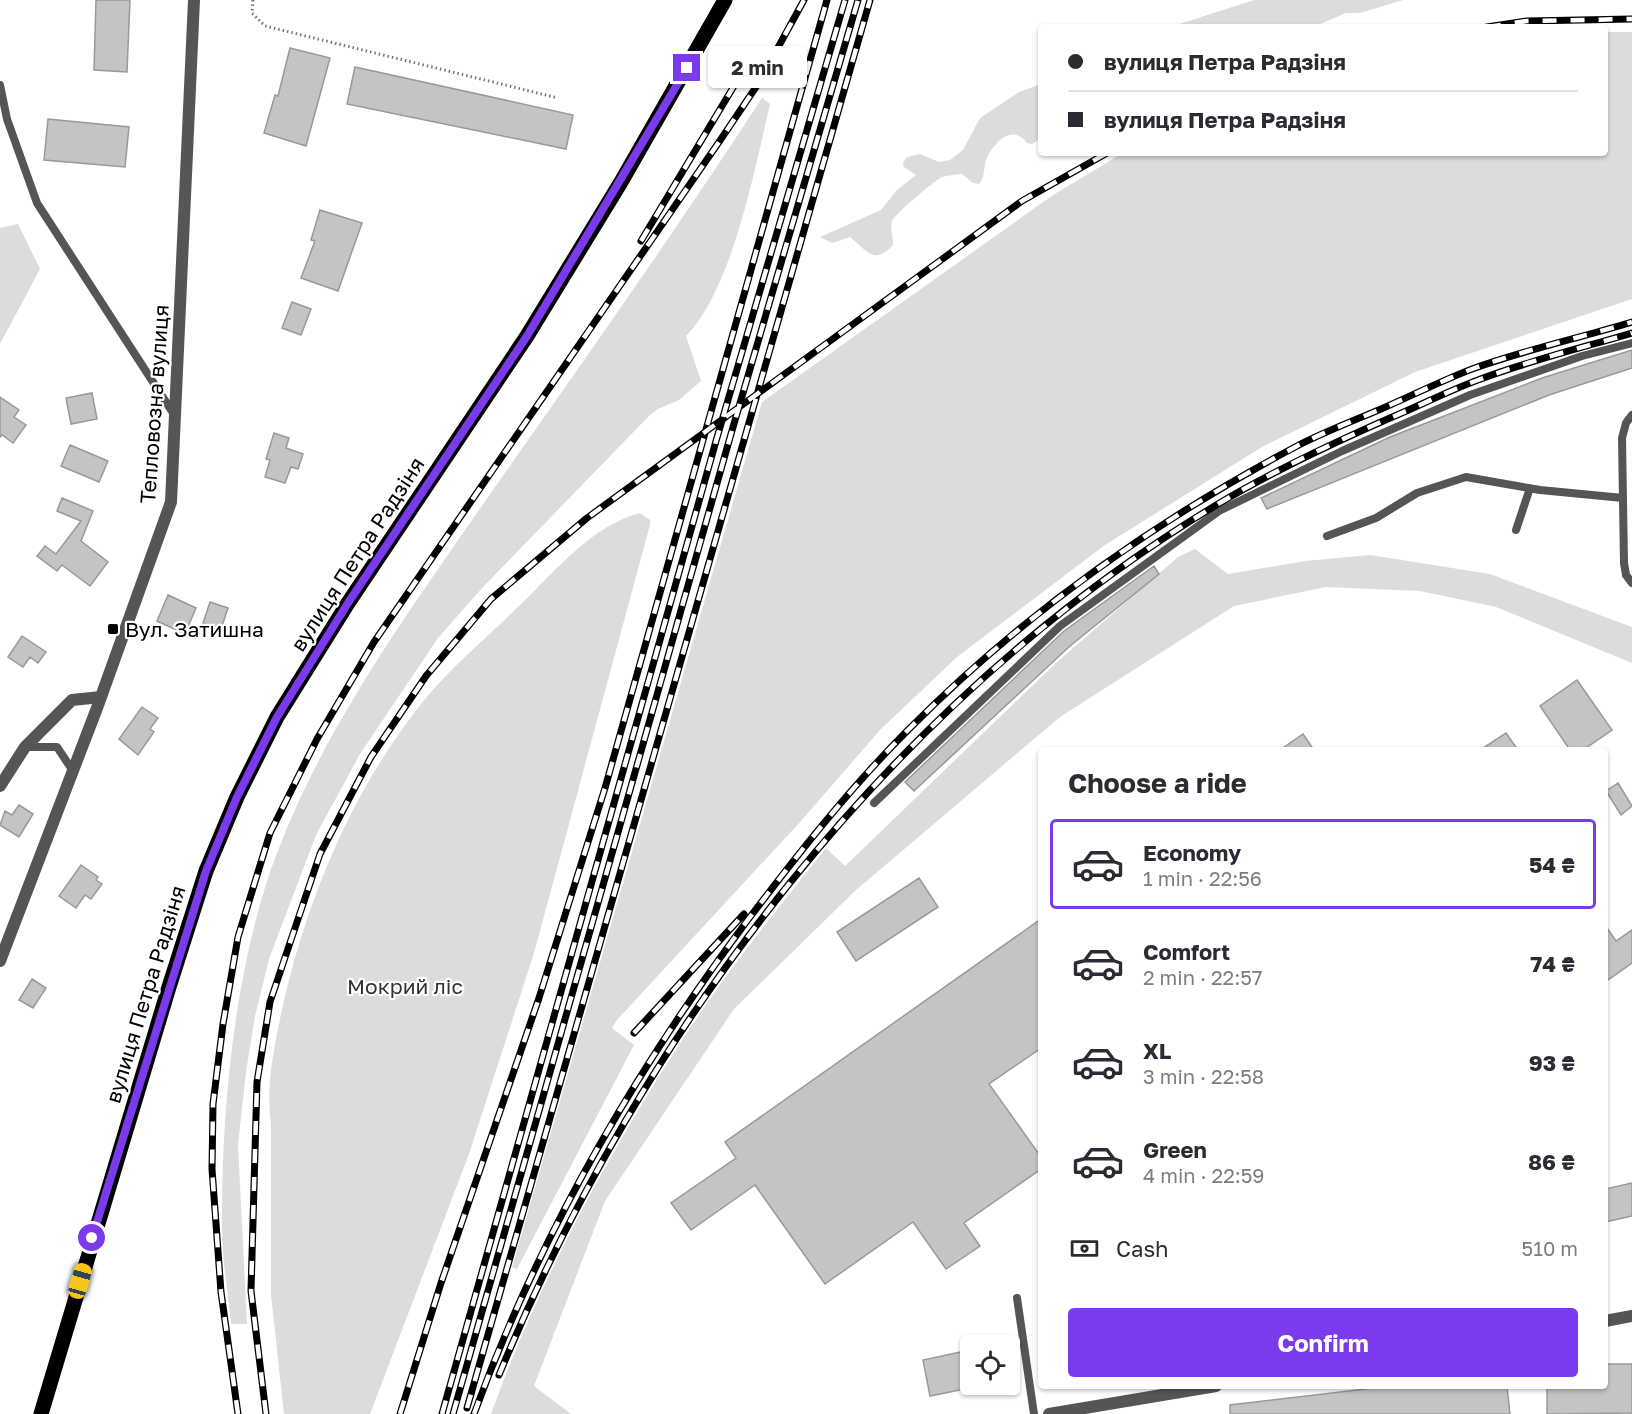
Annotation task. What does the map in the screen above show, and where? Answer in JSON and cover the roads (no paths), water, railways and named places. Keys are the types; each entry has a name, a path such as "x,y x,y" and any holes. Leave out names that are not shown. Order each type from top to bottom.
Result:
{"main road":[{"name":"вулиця Петра Радзіня","path":"41,1414 172,977 206,871 237,797 277,717 348,603 533,327 633,162 725,0"}],"street":[{"name":"Тепловозна вулиця","path":"0,961 101,697 171,502 194,0"},
{"path":"0,786 25,747 72,700 101,697"},
{"path":"1608,1320 1632,1316"},
{"path":"1049,1414 1198,1389"}],"lane":[{"path":"0,85 7,119 37,203 175,416"},
{"path":"874,803 1060,626 1219,511 1342,451 1470,396 1582,356 1632,343"},
{"path":"1632,415 1626,423 1623,438 1624,563 1626,575 1632,583"},
{"path":"1327,536 1376,518 1417,493 1466,477 1530,488 1623,498"},
{"path":"1516,530 1530,488"},
{"path":"25,747 57,747 73,771"},
{"path":"1017,1298 1034,1414"}],"railway":[{"path":"238,1414 221,1292 212,1169 213,1104 223,1024 238,937 270,833 317,739 374,642 758,84 804,0"},
{"path":"400,1414 441,1283 539,998 605,788 827,0"},
{"path":"442,1414 716,441 845,0"},
{"path":"453,1414 731,434 858,0"},
{"path":"467,1408 870,0"},
{"path":"1507,24 1527,21 1632,19"},
{"path":"641,241 755,51"},
{"path":"266,1414 251,1291 257,1082 270,1002 320,854 371,757 426,676 491,599 587,518 1022,201 1102,156"},
{"path":"474,1414 528,1283 559,1220 592,1157 666,1037 705,978 824,822 886,752 951,688 996,648 1092,573 1192,506 1297,446 1472,369 1632,322"},
{"path":"499,1375 558,1246 626,1120 704,998 790,882 885,774 989,674 1100,583 1218,504 1260,480 1302,458 1467,384 1535,361 1632,333"},
{"path":"634,1033 744,914"}],"place":[{"name":"Вул. Затишна","path":"113,629"}],"park label":[{"name":"Мокрий ліс","path":"405,986"}]}
